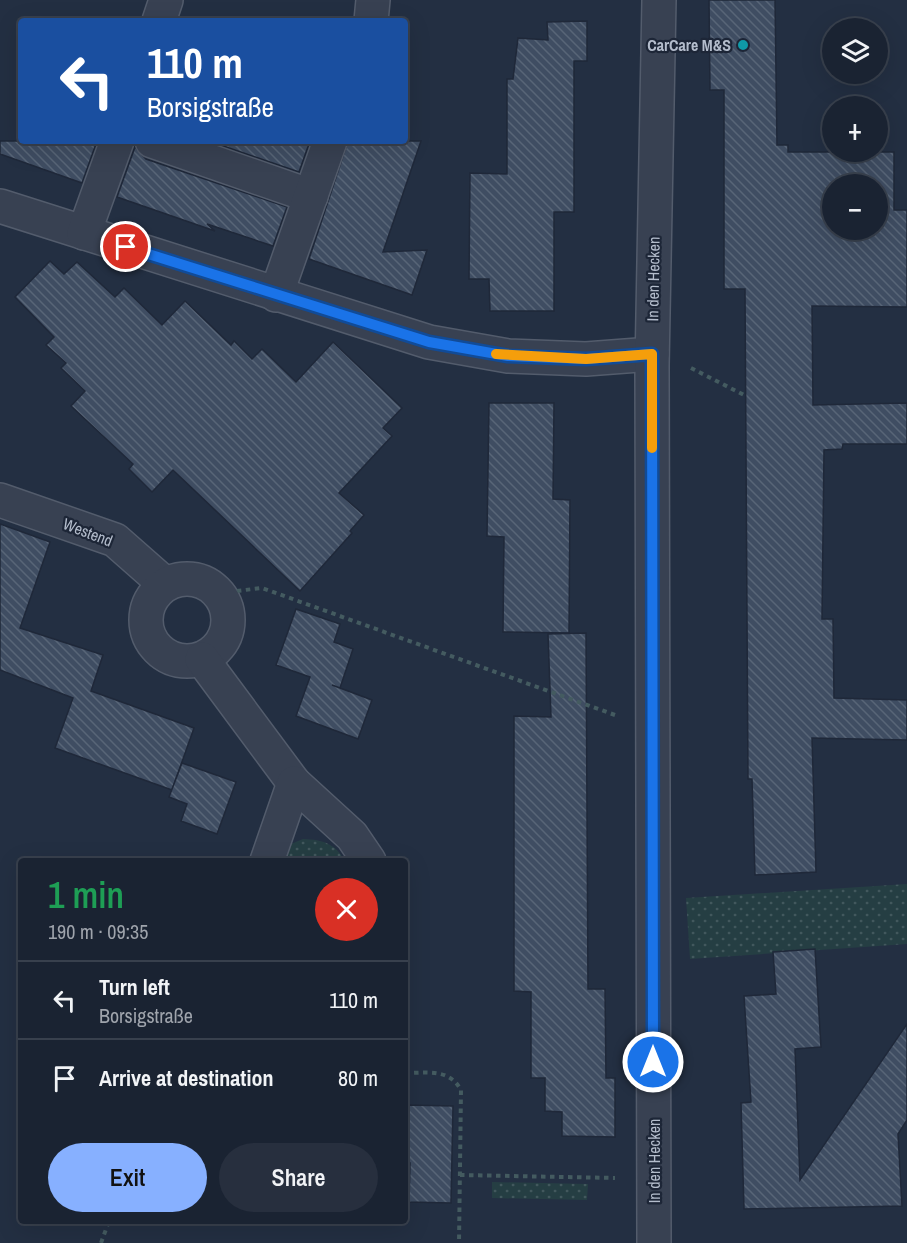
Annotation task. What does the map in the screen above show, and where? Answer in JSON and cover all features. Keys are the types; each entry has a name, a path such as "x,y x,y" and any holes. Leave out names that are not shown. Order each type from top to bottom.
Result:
{"street":[{"path":"160,18 166,0"},
{"path":"371,18 374,0"},
{"name":"In den Hecken","path":"654,1243 652,360 659,0"},
{"path":"84,233 116,144"},
{"path":"161,144 311,195"},
{"path":"276,295 329,144"},
{"path":"0,206 429,342 508,356 652,360"},
{"name":"Westend","path":"0,500 115,540 165,584"},
{"path":"184,578 203,581 219,593 228,611 228,630 218,648 202,659 181,662 162,654 149,638 144,618 150,598 165,584 184,578"},
{"path":"202,659 294,783 352,836 367,858"},
{"path":"268,858 294,783"}],"path":[{"path":"652,360 682,364 744,395"},
{"path":"219,593 262,588 652,728"},
{"path":"408,1073 443,1073 456,1080 461,1090 459,1243"},
{"path":"460,1175 654,1179"},
{"path":"101,1243 108,1224"}],"green space":[{"path":"303,839 317,840 332,846 343,858 279,858 291,844"},
{"path":"907,884 907,944 690,959 686,898"},
{"path":"492,1182 588,1184 587,1200 492,1198"}],"building":[{"path":"709,0 775,0 777,145 788,145 788,152 822,152 822,162 888,162 888,152 894,152 894,210 907,210 907,307 812,306 813,405 907,403 907,444 843,444 842,449 824,450 822,619 833,619 834,698 907,700 907,740 812,738 816,872 755,875 752,779 748,779 745,289 724,289 724,90 710,90"},
{"path":"587,21 587,61 574,61 574,212 554,212 554,311 490,311 489,279 469,279 470,173 507,174 507,79 513,79 518,38 548,40 547,22"},
{"path":"0,141 18,141 18,144 96,144 82,183 0,154"},
{"path":"408,141 421,141 383,252 427,250 412,295 309,259 347,144 408,144"},
{"path":"218,144 309,144 299,172"},
{"path":"135,147 146,159 287,207 273,246 207,224 215,231 117,197"},
{"path":"50,261 64,274 77,262 115,297 124,288 162,325 185,301 231,345 234,341 252,359 262,349 296,382 333,342 402,408 383,428 392,436 339,493 364,515 350,531 352,533 300,591 173,470 152,492 129,469 133,464 71,406 85,391 61,368 66,363 46,345 54,337 15,297"},
{"path":"489,403 554,403 553,499 570,500 569,633 503,632 504,537 487,536"},
{"path":"0,524 50,542 20,628 103,655 91,691 194,728 172,790 55,748 73,698 0,670"},
{"path":"296,609 340,624 334,642 353,649 340,688 372,700 358,739 296,716 310,677 276,665"},
{"path":"586,633 588,989 605,989 606,1078 615,1078 615,1137 562,1136 562,1112 545,1111 545,1078 531,1078 531,992 514,991 514,716 551,717 548,634"},
{"path":"182,763 236,782 217,834 181,821 187,804 169,797"},
{"path":"815,949 821,1047 795,1049 800,1180 907,1024 907,1120 898,1134 902,1206 744,1209 741,1103 751,1102 744,996 776,994 773,952"},
{"path":"408,1105 453,1106 451,1203 409,1202 410,1163 408,1163"}],"slow traffic":[{"path":"496,354 586,359 652,354 652,448"}],"place":[{"name":"CarCare M&S","path":"743,45"}],"route":[{"path":"126,247 429,342 472,351 508,356 586,359 652,354 653,1062"}]}
